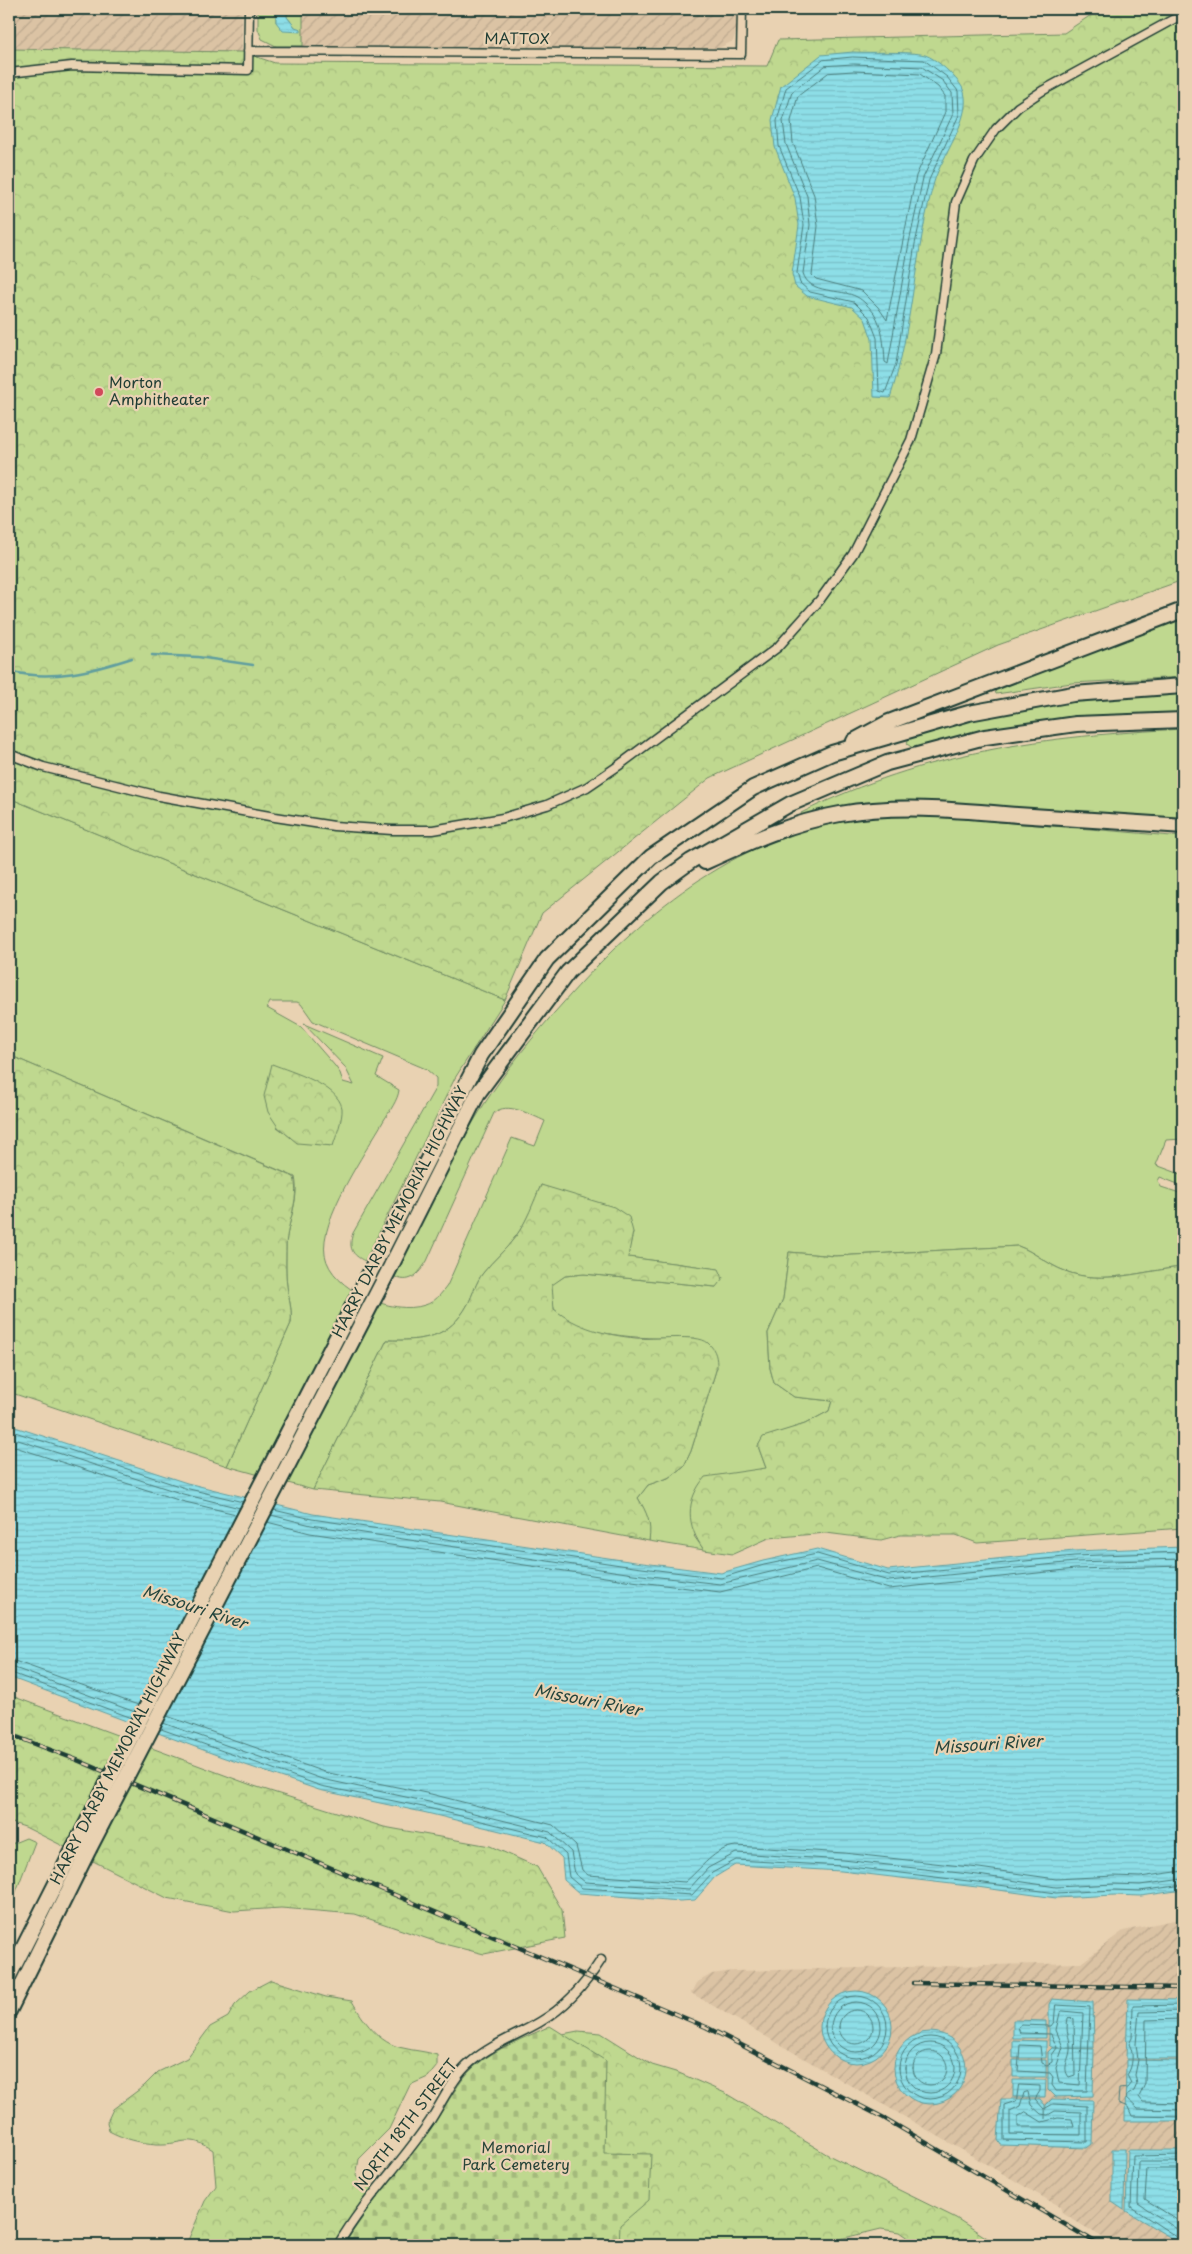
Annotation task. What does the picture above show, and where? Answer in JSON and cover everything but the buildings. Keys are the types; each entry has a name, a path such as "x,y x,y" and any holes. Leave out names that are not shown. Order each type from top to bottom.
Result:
{"highway":[{"path":"832,753 889,722 1183,610"},
{"name":"HARRY DARBY MEMORIAL HIGHWAY","path":"9,2011 84,1846 481,1055 547,959 651,857 754,788 832,753 969,713 1073,694 1183,686"},
{"name":"HARRY DARBY MEMORIAL HIGHWAY","path":"9,1976 84,1846 391,1266 478,1093 568,972 662,882 691,861 790,804 887,763 985,737 1076,724 1183,720"},
{"path":"662,882 740,846 792,826 839,814 889,808 933,808 1183,826"}],"street":[{"path":"9,73 72,66 248,70 249,9"},
{"name":"MATTOX","path":"248,51 741,54 742,9"},
{"path":"9,754 43,767 159,796 334,826 392,830 433,830 503,818 547,806 587,787 778,647 819,601 854,554 911,440 936,354 956,202 974,161 996,129 1018,108 1042,91 1183,14"},
{"name":"NORTH 18TH STREET","path":"338,2245 352,2220 430,2121 460,2074 470,2062 488,2049 542,2021 570,2001 591,1976 601,1960"}],"shaded area":[{"path":"9,9 242,9 242,52 9,49"},
{"path":"303,9 737,9 737,29 733,41 719,48 303,46"},
{"path":"1183,1918 1183,2245 1115,2245 1062,2213 1060,2207 691,1993 696,1983 712,1974 733,1971 1081,1963 1123,1931"}],"green space":[{"path":"258,9 276,9 276,22 295,27 287,17 287,9 303,9 303,46 276,46 262,39 258,29"},
{"path":"1100,9 1183,9 1183,580 998,645 710,778 542,913 505,1000 9,798 9,49 242,52 275,63 767,66 778,40 1064,33"},
{"path":"1183,618 1183,677 1072,683 996,694 995,690"},
{"path":"1183,694 1183,712 1099,717 914,749 907,744 909,736 967,717 1067,701"},
{"path":"1183,729 1183,818 902,800 862,803 802,815 801,813 848,792 894,775 987,750 1082,736"},
{"path":"9,798 505,1000 455,1078 365,1261 352,1250 353,1233 436,1087 436,1078 426,1069 313,1021 301,1004 297,1002 270,1002 267,1008 301,1027 335,1066 343,1082 354,1085 345,1067 304,1024 383,1058 376,1076 399,1090 397,1098 355,1168 336,1205 325,1240 325,1255 330,1268 339,1279 365,1297 397,1307 425,1305 435,1300 447,1286 512,1138 535,1146 545,1121 519,1110 505,1108 494,1113 427,1261 417,1274 409,1279 399,1279 393,1276 447,1168 501,1079 552,1015 623,940 656,911 691,885 728,862 767,844 808,829 871,818 952,818 1183,837 1183,1139 1166,1140 1156,1165 1183,1175 1183,1186 1160,1177 1158,1181 1161,1187 1183,1194 1183,1267 1124,1276 1094,1277 1065,1271 1018,1246 835,1256 789,1252 783,1299 768,1333 770,1368 774,1383 794,1397 832,1401 829,1411 805,1424 763,1438 758,1446 766,1468 694,1536 704,1550 649,1541 648,1519 638,1498 648,1485 668,1478 684,1466 691,1451 717,1367 695,1338 648,1338 613,1335 582,1327 569,1321 554,1309 551,1285 565,1276 584,1274 716,1287 718,1269 627,1257 633,1232 541,1185 520,1230 478,1280 461,1316 452,1325 434,1336 412,1340 387,1340 313,1490 227,1466 291,1323 291,1310 286,1281 286,1246 295,1203 295,1177 9,1055","holes":["277,1127 333,1146 297,1142"]},
{"path":"9,1055 294,1177 295,1195 286,1246 286,1281 291,1310 291,1323 227,1466 9,1392"},
{"path":"272,1064 313,1080 339,1100 342,1108 341,1117 333,1146 297,1143 278,1127 268,1112 264,1096"},
{"path":"541,1185 614,1207 629,1217 633,1232 628,1257 719,1269 723,1278 716,1287 584,1274 565,1276 552,1285 554,1309 582,1326 603,1333 636,1338 694,1338 708,1343 716,1354 717,1367 691,1451 684,1466 668,1478 648,1485 638,1498 648,1518 650,1529 649,1541 440,1502 313,1490 387,1340 412,1340 434,1336 452,1325 468,1304 476,1284 483,1273 520,1230"},
{"path":"1018,1246 1065,1271 1094,1277 1124,1276 1183,1267 1183,1528 977,1543 956,1535 900,1535 881,1540 826,1533 769,1538 733,1554 704,1550 694,1531 690,1513 694,1495 705,1477 766,1468 758,1446 763,1437 805,1424 829,1411 832,1401 794,1397 774,1383 770,1368 768,1333 783,1299 789,1252 835,1256"},
{"path":"9,1695 254,1786 384,1827 490,1846 537,1867 562,1910 565,1938 484,1954 440,1943 355,1914 281,1908 234,1911 167,1898 25,1827 9,1822"},
{"path":"26,1838 35,1842 9,1910 9,1845"},
{"path":"271,1980 326,1997 352,2001 361,2016 386,2042 394,2046 437,2055 437,2066 428,2077 410,2085 389,2129 359,2159 356,2176 363,2184 390,2192 547,2037 578,2031 601,2033 652,2065 679,2073 725,2093 828,2155 956,2218 998,2245 919,2245 900,2232 881,2229 844,2238 830,2245 277,2245 266,2242 252,2245 186,2245 205,2201 216,2186 213,2150 191,2141 157,2144 132,2140 109,2131 107,2122 113,2109 144,2086 158,2072 187,2058 210,2027 228,2017 235,2005 250,1991"},
{"name":"Memorial Park Cemetery","path":"550,2026 606,2061 604,2153 651,2154 649,2200 620,2225 619,2245 344,2245 435,2122 458,2085 469,2072 492,2054"}],"water":[{"path":"276,9 287,9 287,17 295,27 301,29 301,32 283,31 276,22"},
{"path":"853,52 918,54 930,57 956,79 962,87 965,98 965,109 961,122 934,182 927,209 904,345 890,398 874,397 872,339 865,319 852,307 807,296 795,286 792,274 799,225 795,198 775,147 772,120 781,86 821,55"},
{"name":"Missouri River","path":"9,1425 187,1483 313,1514 721,1573 817,1549 888,1570 1074,1551 1183,1547 1183,1890 1141,1896 1115,1895 1056,1898 841,1871 735,1865 715,1877 695,1900 680,1901 579,1893 564,1880 562,1858 545,1842 427,1813 319,1790 222,1757 9,1677"},
{"path":"856,1991 870,1994 882,2001 889,2013 892,2027 889,2041 882,2053 870,2060 856,2063 842,2060 830,2053 823,2041 820,2027 823,2013 830,2001 842,1994"},
{"path":"1052,1999 1093,2002 1094,2048 1053,2048 1049,2045 1049,2004"},
{"path":"1128,1999 1183,2000 1183,2059 1126,2059"},
{"path":"1013,2020 1046,2021 1046,2038 1013,2038"},
{"path":"930,2032 944,2035 956,2042 963,2054 966,2068 963,2082 956,2094 944,2101 930,2104 916,2101 904,2094 897,2082 894,2068 897,2054 904,2042 916,2035"},
{"path":"1013,2040 1046,2041 1046,2058 1013,2058"},
{"path":"1052,2048 1094,2049 1093,2096 1055,2097 1048,2090 1048,2052"},
{"path":"1013,2060 1046,2060 1046,2077 1013,2077"},
{"path":"1126,2060 1183,2061 1183,2121 1125,2121"},
{"path":"1013,2080 1046,2080 1045,2097 1013,2097"},
{"path":"1001,2099 1040,2099 1045,2105 1045,2119 1046,2105 1052,2099 1093,2100 1092,2144 1087,2148 1001,2145 998,2140"},
{"path":"1112,2149 1125,2149 1124,2210 1112,2202"},
{"path":"1128,2150 1183,2150 1183,2245 1126,2211"}],"waterway":[{"path":"152,655 198,657 253,665"},
{"path":"9,671 40,675 71,674 132,658"}],"railway":[{"path":"9,1734 77,1760 706,2027 884,2118 1100,2245"},
{"path":"913,1983 1183,1988"}],"place":[{"name":"Morton Amphitheater","path":"99,392"}]}
